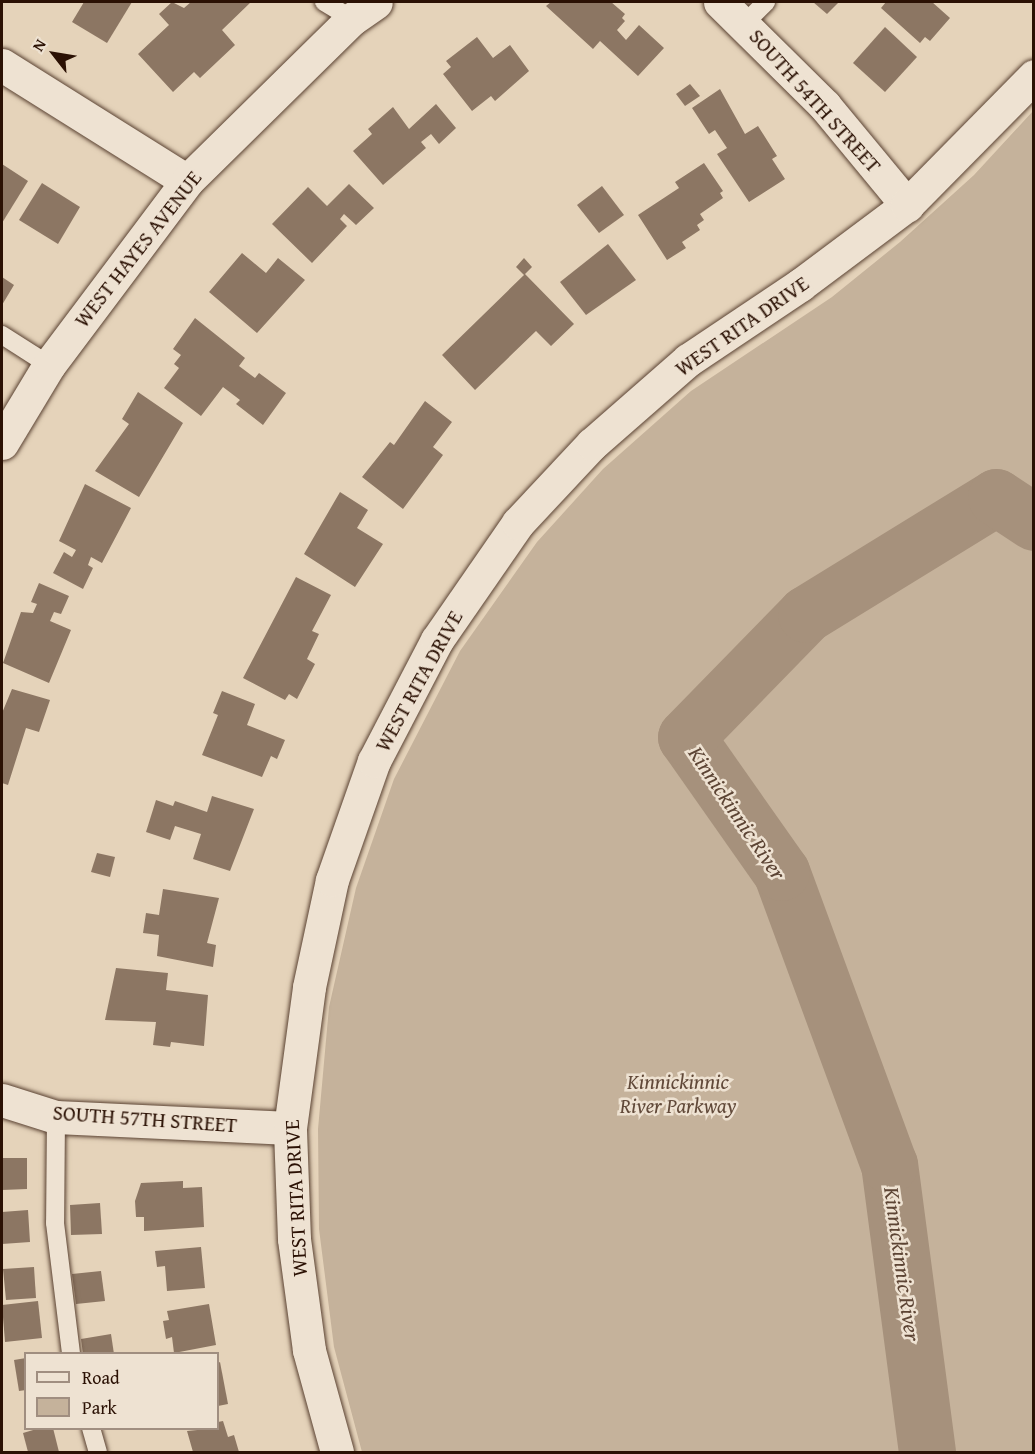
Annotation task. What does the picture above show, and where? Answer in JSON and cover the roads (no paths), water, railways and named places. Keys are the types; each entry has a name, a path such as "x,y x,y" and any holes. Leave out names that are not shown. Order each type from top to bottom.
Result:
{"street":[{"name":"SOUTH 54TH STREET","path":"720,2 755,12 825,106 907,205"},
{"name":"WEST HAYES AVENUE","path":"2,443 49,365 187,181 364,10"},
{"path":"2,65 187,181"},
{"name":"WEST RITA DRIVE","path":"337,1452 309,1350 294,1239 290,1128 309,987 332,880 374,761 437,640 518,523 592,444 688,360 800,285 907,205 1034,76"},
{"name":"SOUTH 57TH STREET","path":"2,1100 56,1117 290,1128"}],"lane":[{"path":"324,2 364,10"},
{"path":"2,335 49,365"},
{"path":"56,1117 55,1223 71,1352"},
{"path":"92,1430 98,1452"}],"waterway":[{"name":"Kinnickinnic River","path":"927,1452 889,1165 781,872 686,737 806,614 996,497 1034,522"}],"park label":[{"name":"Kinnickinnic River Parkway","path":"678,1094"}]}
